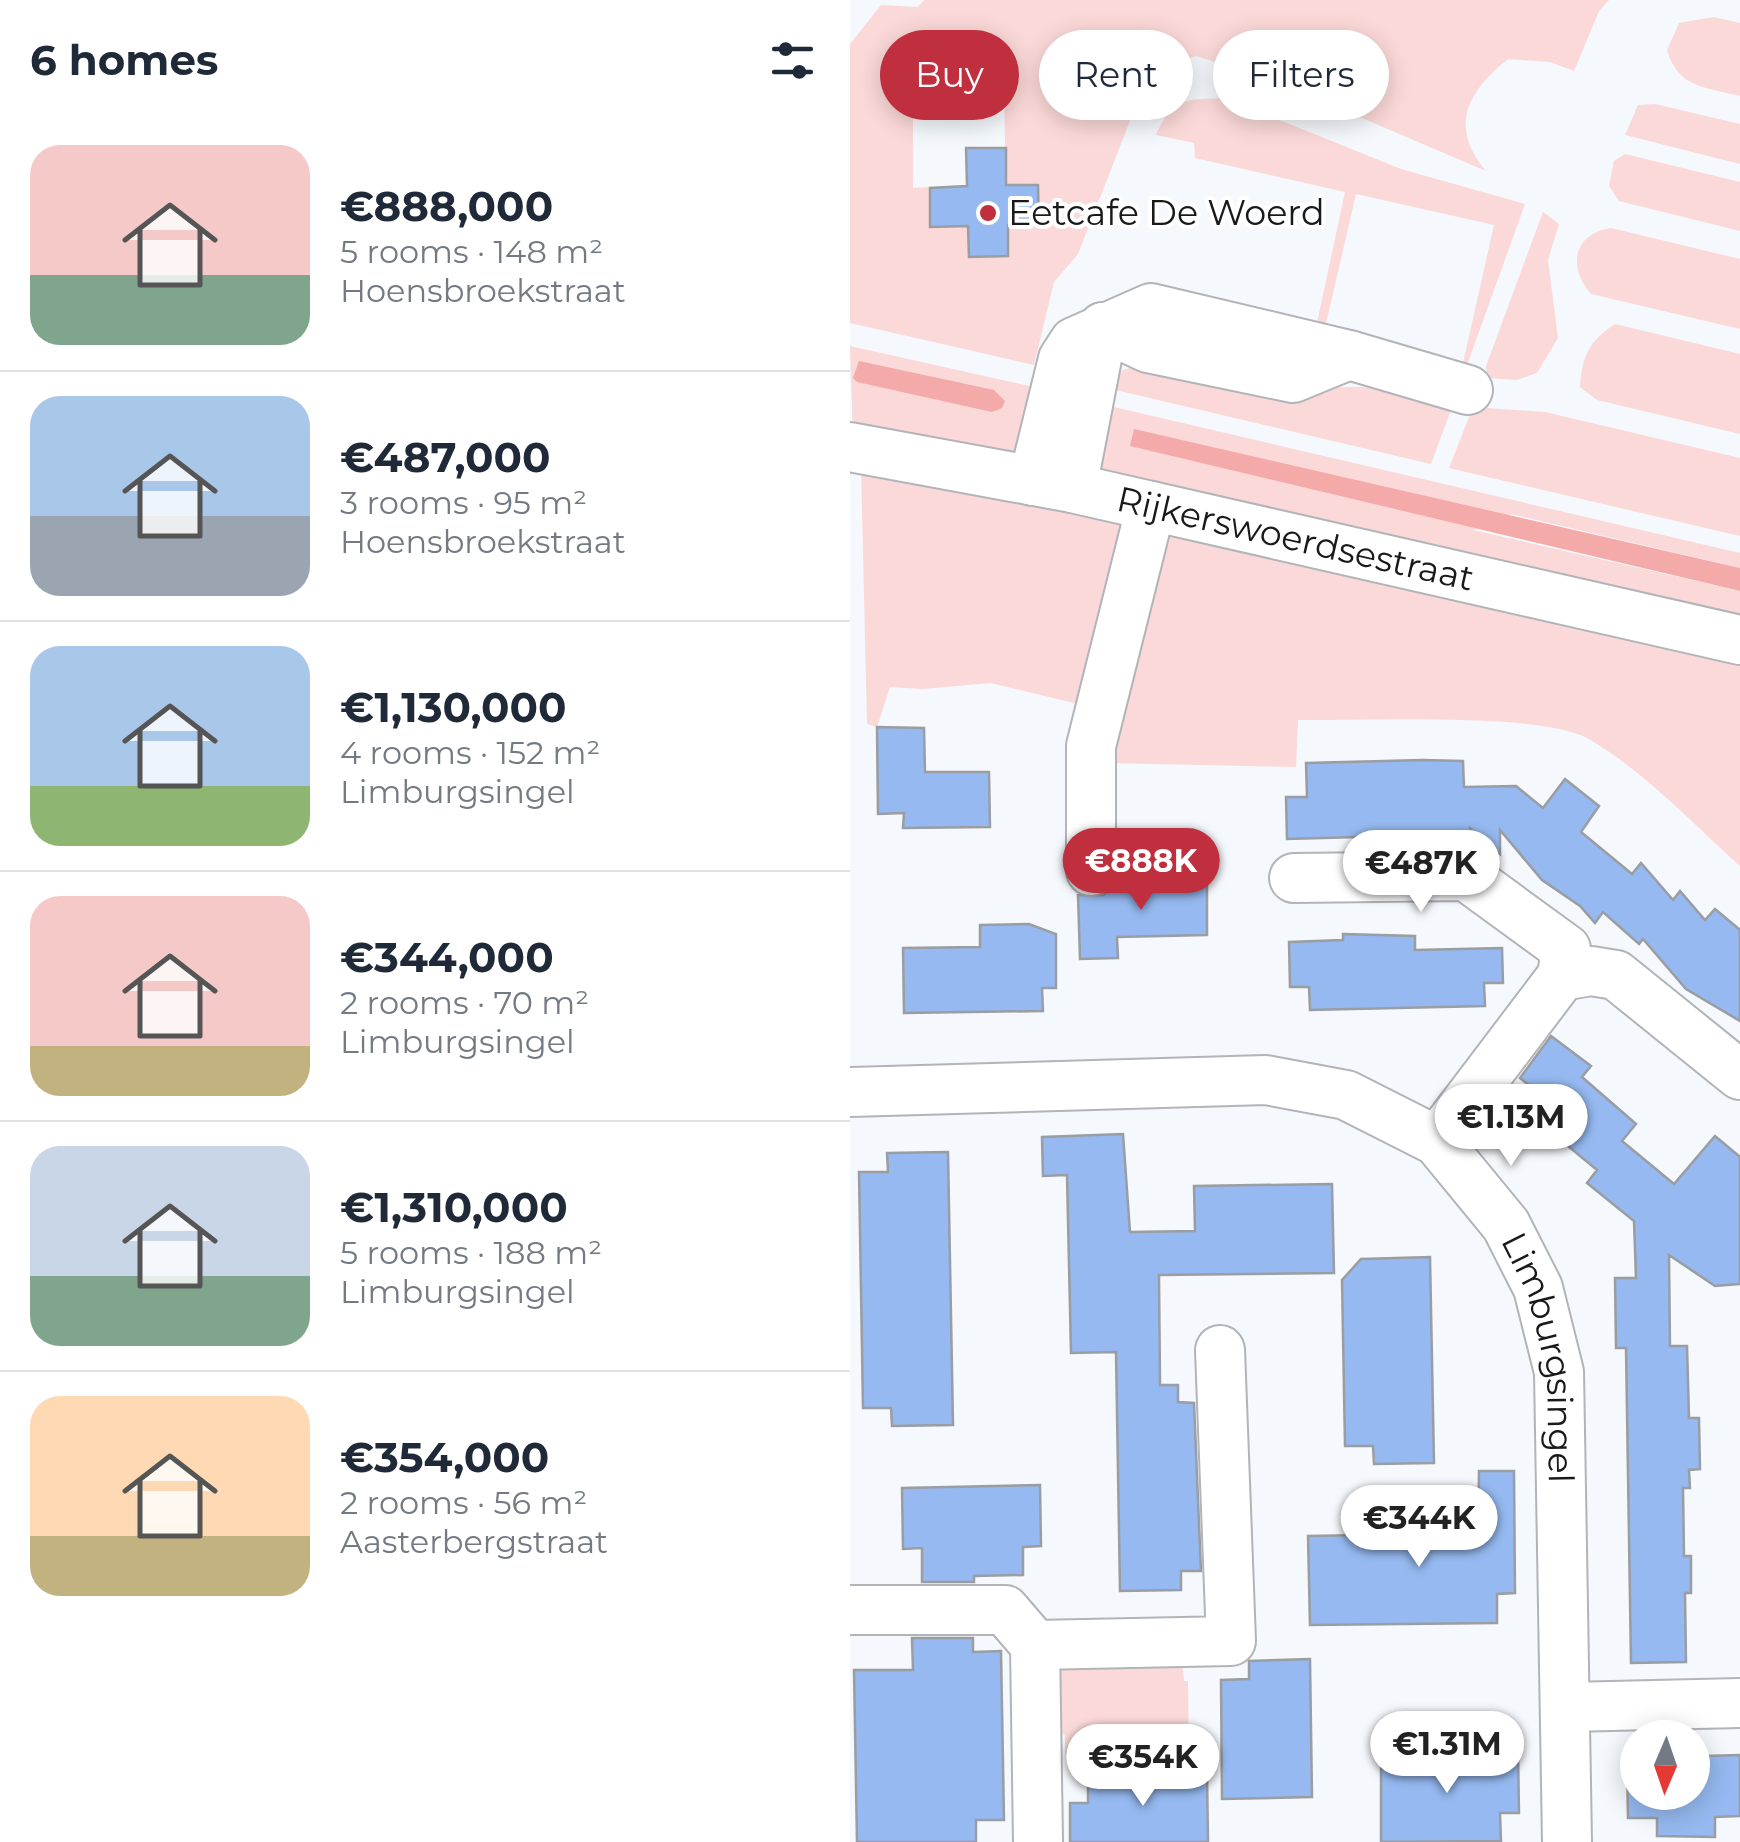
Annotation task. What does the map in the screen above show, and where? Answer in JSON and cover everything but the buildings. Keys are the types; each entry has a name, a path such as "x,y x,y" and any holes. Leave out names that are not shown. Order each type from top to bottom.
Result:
{"street":[{"path":"1052,485 1063,358 1074,342 1150,308 1349,355 1468,390"},
{"name":"Rijkerswoerdsestraat","path":"850,446 1151,506 1740,640"},
{"path":"1091,871 1090,746 1151,506"},
{"path":"1294,878 1466,876 1566,949 1562,976 1437,1140"},
{"path":"1562,976 1592,971 1616,975 1740,1075"},
{"name":"Limburgsingel","path":"850,1092 1266,1080 1346,1095 1437,1140 1506,1224 1538,1288 1558,1372 1568,1707 1567,1842"},
{"path":"1035,1646 1231,1641 1220,1350"},
{"path":"850,1610 1005,1610 1035,1646 1038,1842"},
{"path":"1568,1707 1740,1704"}],"shaded area":[{"path":"924,0 1609,0 1599,11 1574,71 1550,62 1508,59 1482,84 1473,97 1466,124 1474,155 1486,171 1367,120 1389,120 1389,30 1213,30 1213,61 1193,57 1193,30 1039,30 1039,120 1130,120 1078,254 1054,282 1034,365 850,323 850,44 881,5 918,7","holes":["880,30 1019,30 1019,120 1004,120 1006,185 1038,224 1008,225 1008,256 969,257 968,226 931,226 930,187 913,188 913,120 880,120"]},
{"path":"1714,17 1740,23 1740,96 1704,88 1686,79 1667,50 1679,23"},
{"path":"1213,98 1213,120 1280,120 1401,169 1525,204 1466,368 1463,363 1494,225 1356,194 1324,332 1315,332 1345,192 1195,158 1194,143 1156,135 1164,120 1193,120 1193,101"},
{"path":"1655,104 1740,124 1740,164 1625,135 1638,105"},
{"path":"1625,154 1740,182 1740,231 1619,201 1609,186 1614,161"},
{"path":"1543,212 1559,224 1548,260 1558,338 1537,373 1517,380 1487,378 1486,366"},
{"path":"1611,228 1740,259 1740,329 1591,294 1579,274 1578,254 1588,237"},
{"path":"1615,324 1740,354 1740,434 1597,400 1580,387 1589,350"},
{"path":"850,346 1038,388 1023,448 1013,454 853,434"},
{"path":"1167,357 1299,387 1363,387 1455,399 1431,464 1107,388 1123,370"},
{"path":"859,361 994,390 1005,401 1002,408 992,412 857,382 853,378"},
{"path":"1101,404 1740,553 1740,568 1511,514 1473,530 1740,591 1740,619 1107,480 1093,461"},
{"path":"1473,407 1545,412 1740,458 1740,536 1449,468"},
{"path":"1134,429 1740,568 1740,591 1130,446"},
{"path":"861,466 1125,520 1082,705 991,683 923,689 890,687 877,727 867,724"},
{"path":"1163,526 1740,658 1740,866 1608,751 1587,738 1531,724 1298,720 1296,767 1104,763"},
{"path":"1182,1657 1184,1681 1188,1681 1189,1755 1065,1755 1057,1670 1070,1658"}],"place":[{"name":"Eetcafe De Woerd","path":"988,213"}]}
